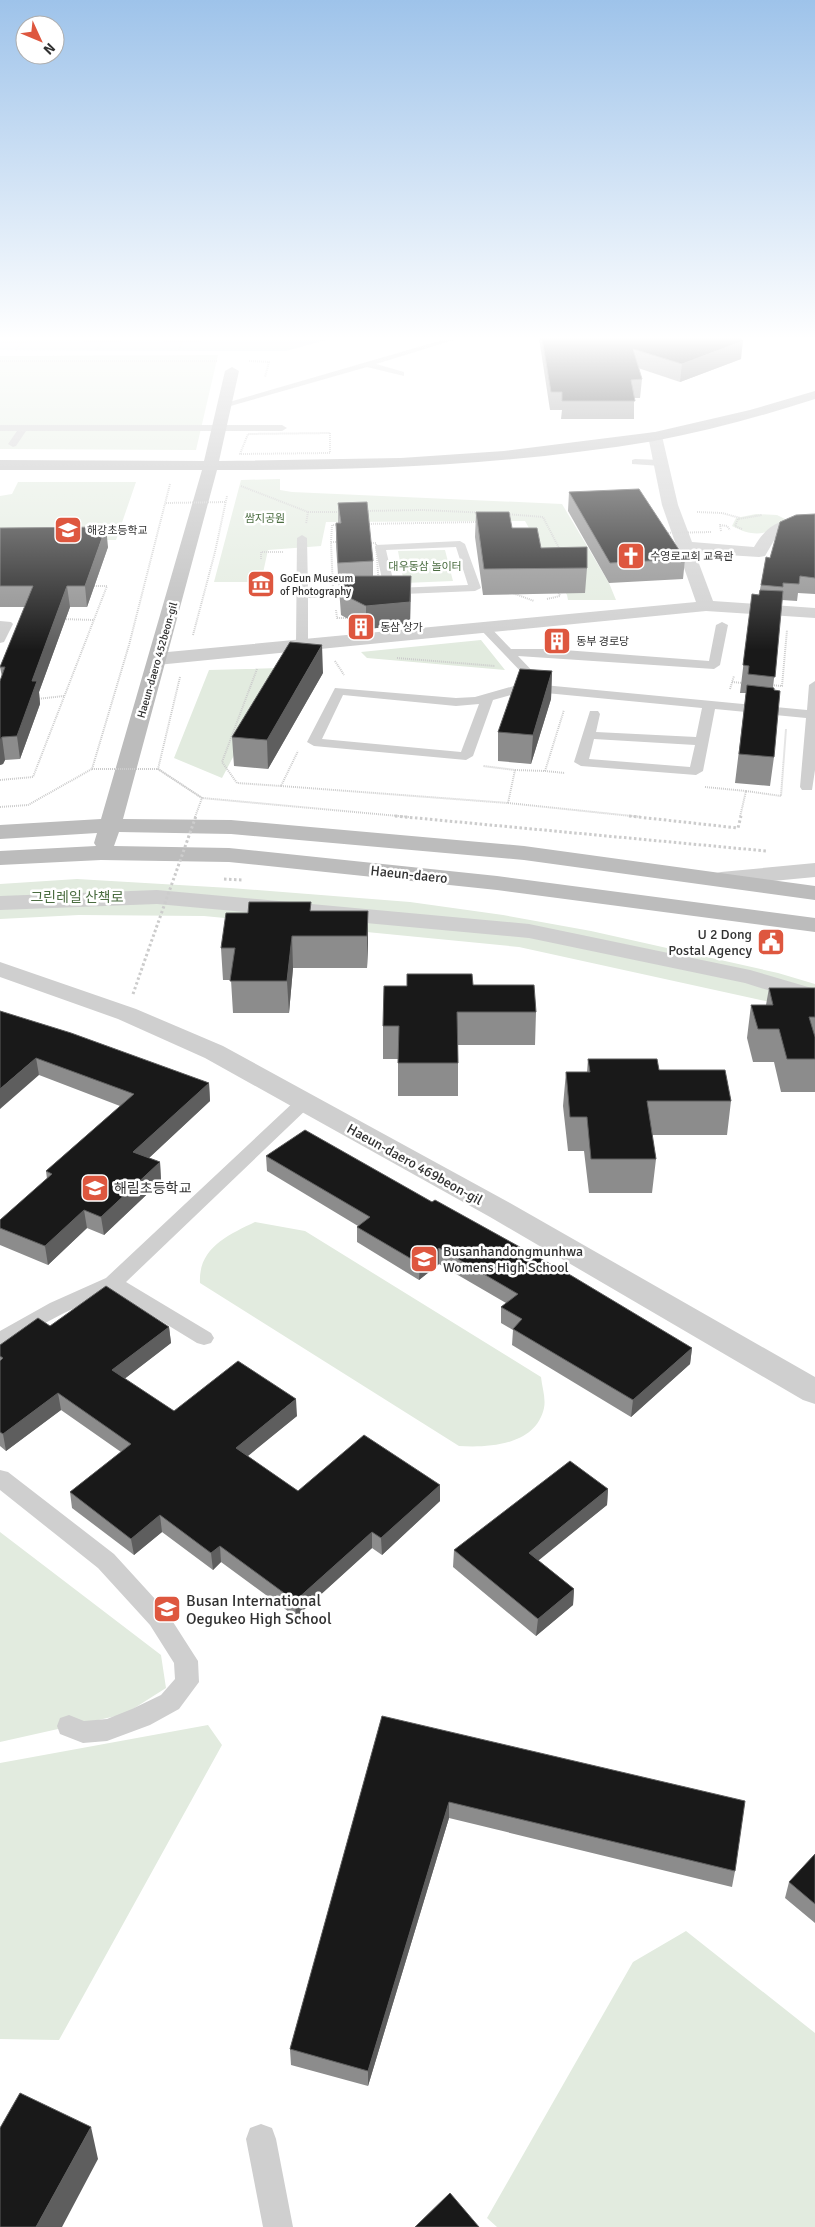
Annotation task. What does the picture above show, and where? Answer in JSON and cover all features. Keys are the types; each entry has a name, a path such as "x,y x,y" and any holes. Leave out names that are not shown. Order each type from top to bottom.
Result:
{"main road":[{"name":"Haeun-daero 452beon-gil","path":"101,854 158,659 216,443"},
{"path":"0,466 211,466 402,463 504,456 602,443"},
{"path":"0,832 111,825 231,828 336,835 524,853 815,893"},
{"name":"Haeun-daero","path":"0,858 101,854 229,856 497,883 815,925"}],"street":[{"path":"656,443 670,505 706,606"},
{"path":"686,547 759,552 770,534 791,524 815,523"},
{"path":"158,659 706,606 815,613"},
{"path":"722,879 815,870"},
{"path":"0,903 157,897 529,931 750,977 815,997"},
{"name":"Haeun-daero 469beon-gil","path":"0,969 127,1014 214,1052 303,1103 500,1210 815,1392"}],"lane":[{"path":"635,462 661,463"},
{"path":"302,645 304,532"},
{"path":"302,595 390,592 475,588 460,544 380,547 390,592"},
{"path":"0,624 7,624 0,639"},
{"path":"507,652 551,653 714,665 722,625"},
{"path":"484,627 532,677 525,687"},
{"path":"808,787 815,685"},
{"path":"488,698 466,756 314,742 339,691 456,702 476,701 525,687 814,715"},
{"path":"594,714 581,762 696,771 709,705"},
{"path":"588,735 701,741"},
{"path":"0,1340 57,1308 113,1283 303,1103"},
{"path":"113,1283 204,1338"},
{"path":"0,1478 106,1561 158,1618 186,1661 186,1682 170,1702 141,1718 107,1730 83,1732 69,1726"},
{"path":"262,2139 278,2227"}],"path":[{"path":"92,769 129,645 171,482"},
{"path":"238,485 308,512 347,512"},
{"path":"190,644 228,489"},
{"path":"166,503 226,502"},
{"path":"356,512 423,510 494,513"},
{"path":"304,532 308,512"},
{"path":"692,512 722,513 741,518"},
{"path":"503,514 543,517 560,550"},
{"path":"721,531 720,525 728,526 728,530"},
{"path":"664,533 710,532"},
{"path":"330,542 376,543 379,587 333,589 330,542"},
{"path":"261,559 261,552 286,552"},
{"path":"0,780 33,777 107,586 88,586"},
{"path":"54,618 94,620"},
{"path":"765,684 782,686 788,622"},
{"path":"342,658 334,660 349,682"},
{"path":"395,658 499,667"},
{"path":"257,668 222,762 237,782 508,803 738,828 746,791"},
{"path":"158,768 179,678 186,673"},
{"path":"732,682 748,684"},
{"path":"37,699 64,696"},
{"path":"545,771 565,706"},
{"path":"698,786 781,796 786,728"},
{"path":"281,786 298,751"},
{"path":"483,766 574,774"},
{"path":"0,806 28,805 92,769 158,768 202,798 766,851"},
{"path":"508,803 515,770"},
{"path":"127,1014 202,798"}],"green space":[{"path":"0,443 198,443 196,450 0,449"},
{"name":"쌈지공원","path":"280,479 280,490 292,492 562,504 609,583 616,600 568,600 567,595 525,521 326,522 321,546 268,550 261,582 214,582 241,480"},
{"path":"18,482 136,482 116,540 0,540 0,496 12,494"},
{"path":"756,514 777,515 791,522 762,533 748,532 732,526 736,518"},
{"name":"대우동삼 놀이터","path":"445,550 453,581 404,583 398,551"},
{"path":"481,640 505,670 367,658 361,652"},
{"path":"280,668 222,778 174,758 209,670"},
{"name":"그린레일 산책로","path":"77,879 230,888 410,902 503,915 591,931 778,973 815,984 815,1012 519,947 204,916 79,915 0,919 0,884"},
{"path":"255,1222 305,1231 541,1377 544,1408 532,1430 522,1437 497,1445 459,1446 200,1283 201,1271 209,1252 225,1238"},
{"path":"0,1532 161,1655 166,1688 125,1714 0,1742"},
{"path":"208,1725 222,1745 59,2040 0,2039 0,1763"},
{"path":"686,1931 815,2033 815,2227 497,2227 487,2218 633,1962"}],"building":[{"name":"수영로교회 교육관","path":"639,489 685,559 610,563 569,492"},
{"path":"367,502 373,561 338,563 336,523 341,523 338,503"},
{"path":"476,512 509,512 512,528 537,528 541,548 587,547 587,568 484,569"},
{"path":"815,514 815,578 800,576 799,584 783,583 783,587 761,585 766,557 770,558 780,522 796,515"},
{"path":"106,527 85,586 67,586 32,681 37,681 17,736 2,737 0,740 0,681 5,667 0,667 33,586 0,586 0,528"},
{"path":"339,576 411,576 410,602 366,606 340,593"},
{"path":"760,590 783,591 775,677 748,674 749,666 743,665 752,594 759,595"},
{"path":"290,642 322,645 267,740 232,737"},
{"path":"520,669 552,671 533,735 498,732"},
{"path":"747,685 774,688 774,690 780,691 774,757 739,754"},
{"path":"249,902 311,902 310,911 368,911 367,936 292,936 287,981 230,981 235,948 221,948 226,913 248,913"},
{"path":"407,974 472,974 473,985 534,985 536,1012 457,1012 458,1063 398,1063 399,1026 383,1026 384,986 407,986"},
{"path":"769,988 815,988 815,1017 809,1017 815,1037 815,1059 787,1059 779,1029 758,1029 751,1005 773,1005"},
{"path":"0,1011 71,1033 209,1083 133,1152 160,1162 101,1217 84,1210 45,1246 0,1228 0,1220 52,1174 46,1171 134,1094 36,1058 0,1089"},
{"path":"588,1059 657,1059 659,1070 725,1070 731,1101 647,1101 656,1159 591,1159 587,1117 570,1117 566,1072 590,1072"},
{"path":"305,1130 432,1202 435,1200 572,1276 692,1348 633,1400 513,1329 522,1319 501,1307 518,1294 439,1248 420,1264 357,1227 370,1217 266,1156"},
{"path":"106,1286 169,1327 112,1370 174,1411 238,1361 296,1399 236,1448 298,1491 364,1435 440,1485 381,1538 372,1532 295,1601 220,1546 211,1553 160,1515 131,1539 70,1492 131,1444 58,1393 3,1434 0,1432 0,1361 3,1358 0,1356 0,1345 38,1318 50,1326"},
{"path":"570,1461 608,1489 529,1553 574,1589 538,1619 454,1550"},
{"path":"382,1716 745,1801 735,1871 449,1802 368,2071 290,2049"},
{"path":"815,1854 815,1904 789,1882"},
{"path":"20,2093 91,2127 36,2227 0,2227 0,2128"},
{"path":"450,2193 479,2227 415,2227"}],"place":[{"name":"해강초등학교","path":"68,530"},
{"name":"수영로교회 교육관","path":"631,556"},
{"name":"GoEun Museum of Photography","path":"261,584"},
{"name":"동삼 상가","path":"361,627"},
{"name":"동부 경로당","path":"557,641"},
{"name":"U 2 Dong Postal Agency","path":"771,942"},
{"name":"해림초등학교","path":"95,1188"},
{"name":"Busanhandongmunhwa Womens High School","path":"424,1259"},
{"name":"Busan International Oegukeo High School","path":"167,1609"}]}
